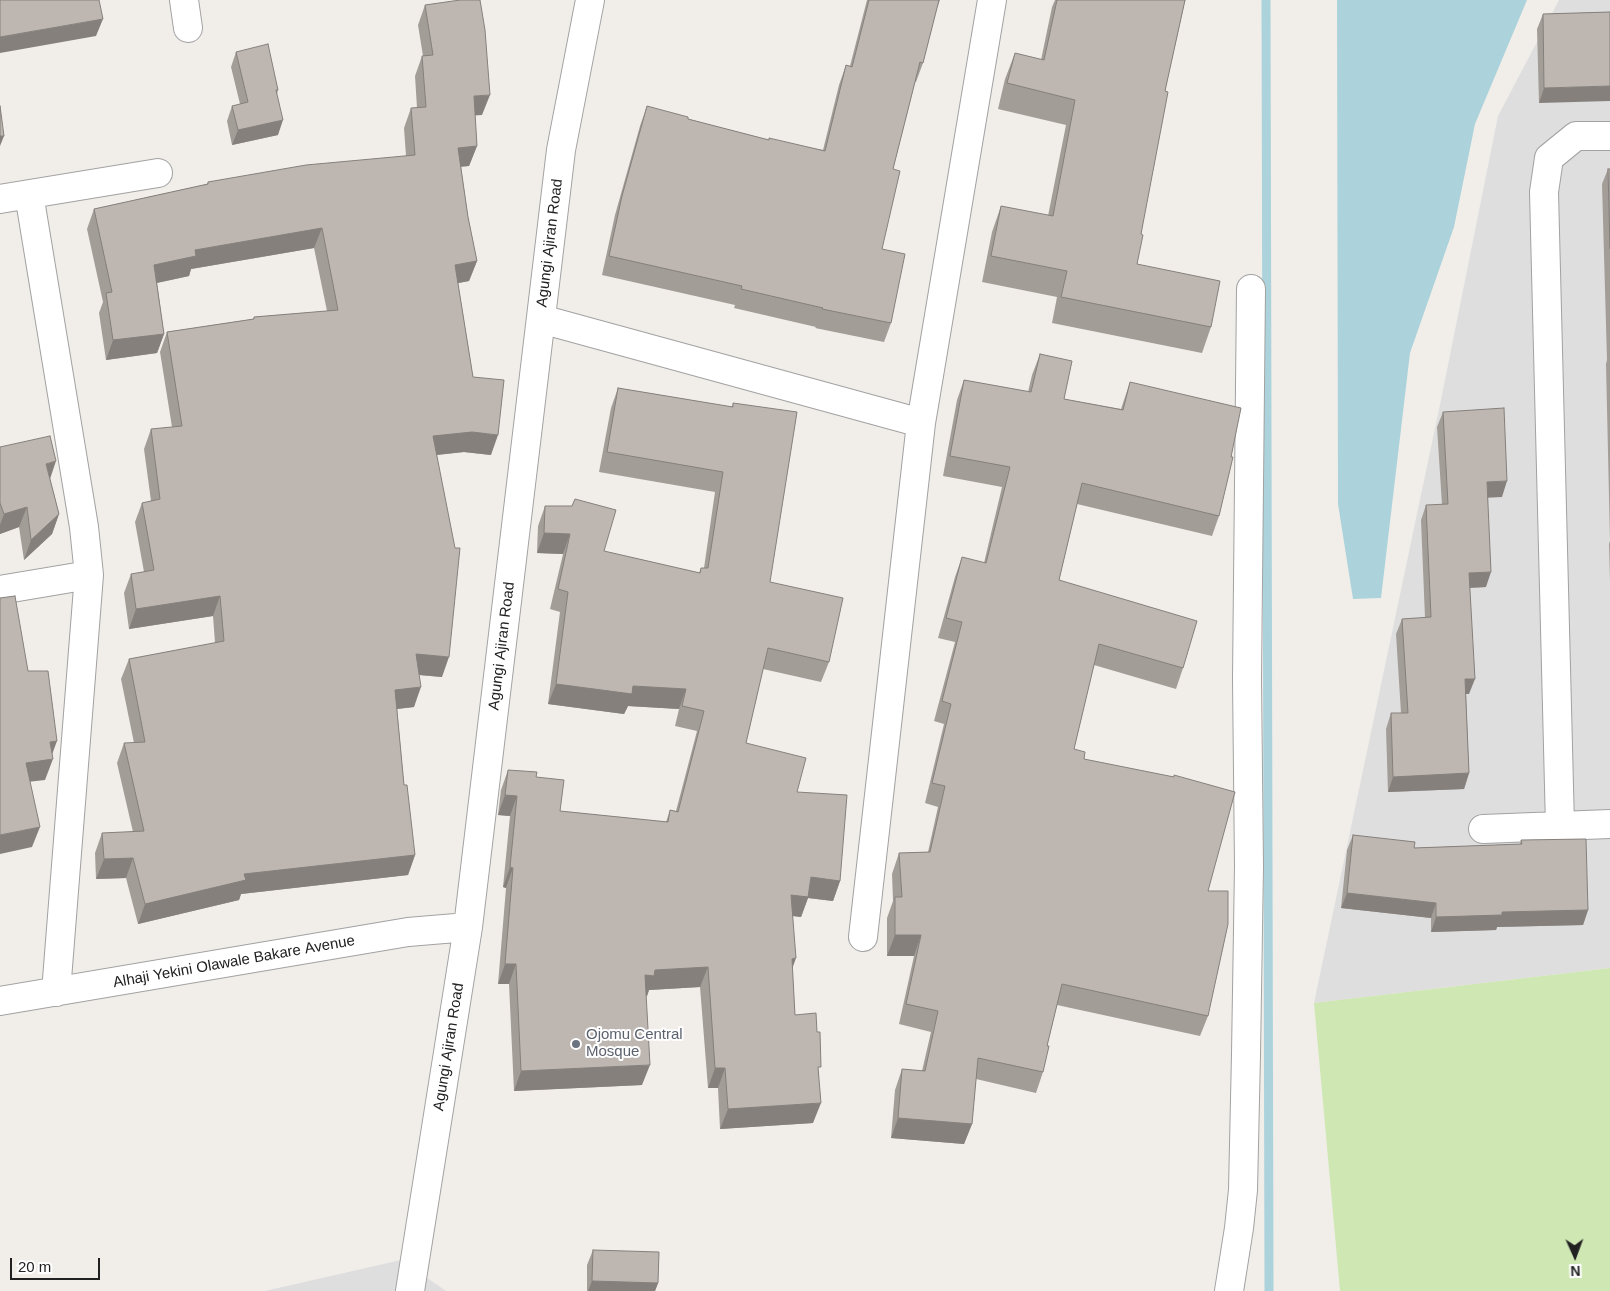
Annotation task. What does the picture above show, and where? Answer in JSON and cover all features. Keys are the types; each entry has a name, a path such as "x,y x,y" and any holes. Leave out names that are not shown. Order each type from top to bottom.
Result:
{"street":[{"path":"184,0 188,28"},
{"name":"Agungi Ajiran Road","path":"410,1291 468,927 561,150 590,0"},
{"path":"863,937 921,423 992,0"},
{"path":"1560,826 1544,192 1549,158 1576,136 1610,136"},
{"path":"0,199 158,173"},
{"path":"29,194 84,527 89,575 56,992"},
{"path":"1229,1291 1243,1190 1246,1054 1250,866 1247,679 1251,289"},
{"path":"541,319 921,423"},
{"path":"0,590 89,575"},
{"path":"1483,829 1610,824"},
{"name":"Alhaji Yekini Olawale Bakare Avenue","path":"0,1000 408,932 468,927"}],"shaded area":[{"path":"1559,0 1610,0 1610,968 1314,1003 1442,395 1498,116"},
{"path":"401,1260 446,1291 265,1291"}],"green space":[{"path":"1610,968 1610,1291 1340,1291 1314,1003"}],"water":[{"path":"1337,0 1527,0 1475,124 1454,227 1410,353 1381,598 1353,599 1338,504"}],"building":[{"path":"0,0 99,0 103,19 0,37"},
{"path":"460,0 480,0 485,30 490,95 474,96 477,146 458,148 468,217 477,261 455,265 473,377 504,380 498,435 472,432 433,436 455,548 460,548 449,657 416,654 421,687 395,690 404,785 407,785 415,855 244,874 246,880 145,904 133,858 104,859 102,833 144,831 124,743 145,742 129,659 224,641 220,596 136,609 131,574 154,570 142,503 160,499 151,429 182,426 167,332 254,319 254,317 338,310 322,228 195,250 196,256 154,265 164,334 113,340 106,293 112,292 94,209 208,184 208,182 306,165 415,155 411,108 426,107 422,56 433,55 425,5"},
{"path":"869,0 939,0 923,63 920,62 893,169 900,171 882,249 905,254 891,323 822,309 741,289 742,286 609,256 622,196 647,106 688,117 688,119 769,140 769,138 825,151 846,65 852,67"},
{"path":"1057,0 1185,0 1165,91 1168,92 1137,264 1220,281 1211,327 1061,297 1067,271 991,256 1001,206 1053,216 1075,100 1007,83 1015,53 1044,60"},
{"path":"1610,12 1610,86 1544,88 1543,14"},
{"path":"268,44 283,120 238,130 232,106 248,102 236,52"},
{"path":"0,106 4,136 0,136"},
{"path":"1608,169 1610,169 1610,249"},
{"path":"1040,354 1072,361 1064,399 1123,410 1130,382 1241,408 1231,457 1233,457 1219,516 1082,483 1059,580 1197,621 1183,668 1099,644 1074,749 1085,752 1084,759 1174,777 1174,775 1235,792 1208,891 1228,891 1228,924 1208,1016 1062,984 1047,1046 1049,1046 1043,1072 978,1058 972,1124 898,1118 902,1069 925,1071 938,1011 906,1004 921,935 895,935 895,897 902,897 899,853 930,852 945,786 932,783 951,704 942,701 962,622 946,618 962,557 986,563 1010,467 950,456 964,380 1031,392"},
{"path":"618,388 733,407 733,403 797,412 770,582 843,598 829,662 768,648 746,743 806,758 797,792 847,795 840,881 811,877 808,897 791,895 796,958 792,959 795,1015 816,1013 817,1032 820,1032 821,1067 818,1067 821,1103 728,1109 725,1068 715,1068 708,967 655,970 654,976 645,975 650,1065 521,1071 516,964 505,964 513,868 510,867 517,796 505,795 508,770 537,772 536,777 564,780 560,811 668,822 670,810 678,812 704,711 682,706 686,689 633,686 632,694 556,684 568,592 558,589 570,534 544,533 545,506 572,506 575,499 616,510 604,551 700,573 701,568 708,568 723,472 607,452"},
{"path":"1504,408 1507,481 1487,482 1491,572 1469,573 1475,679 1465,679 1469,773 1393,777 1391,713 1408,713 1402,619 1431,617 1426,505 1448,504 1443,412"},
{"path":"50,436 56,461 46,464 59,514 31,540 27,507 4,514 0,503 0,447"},
{"path":"15,596 28,671 48,671 57,741 50,742 53,759 26,763 40,827 0,835 0,598"},
{"path":"1353,835 1415,842 1414,848 1522,844 1521,840 1586,839 1588,910 1502,912 1502,915 1436,917 1436,903 1347,893"},
{"path":"593,1250 659,1252 658,1283 592,1281"}],"waterway":[{"path":"1266,0 1269,1291"}],"place":[{"name":"Ojomu Central Mosque","path":"576,1044"}]}
